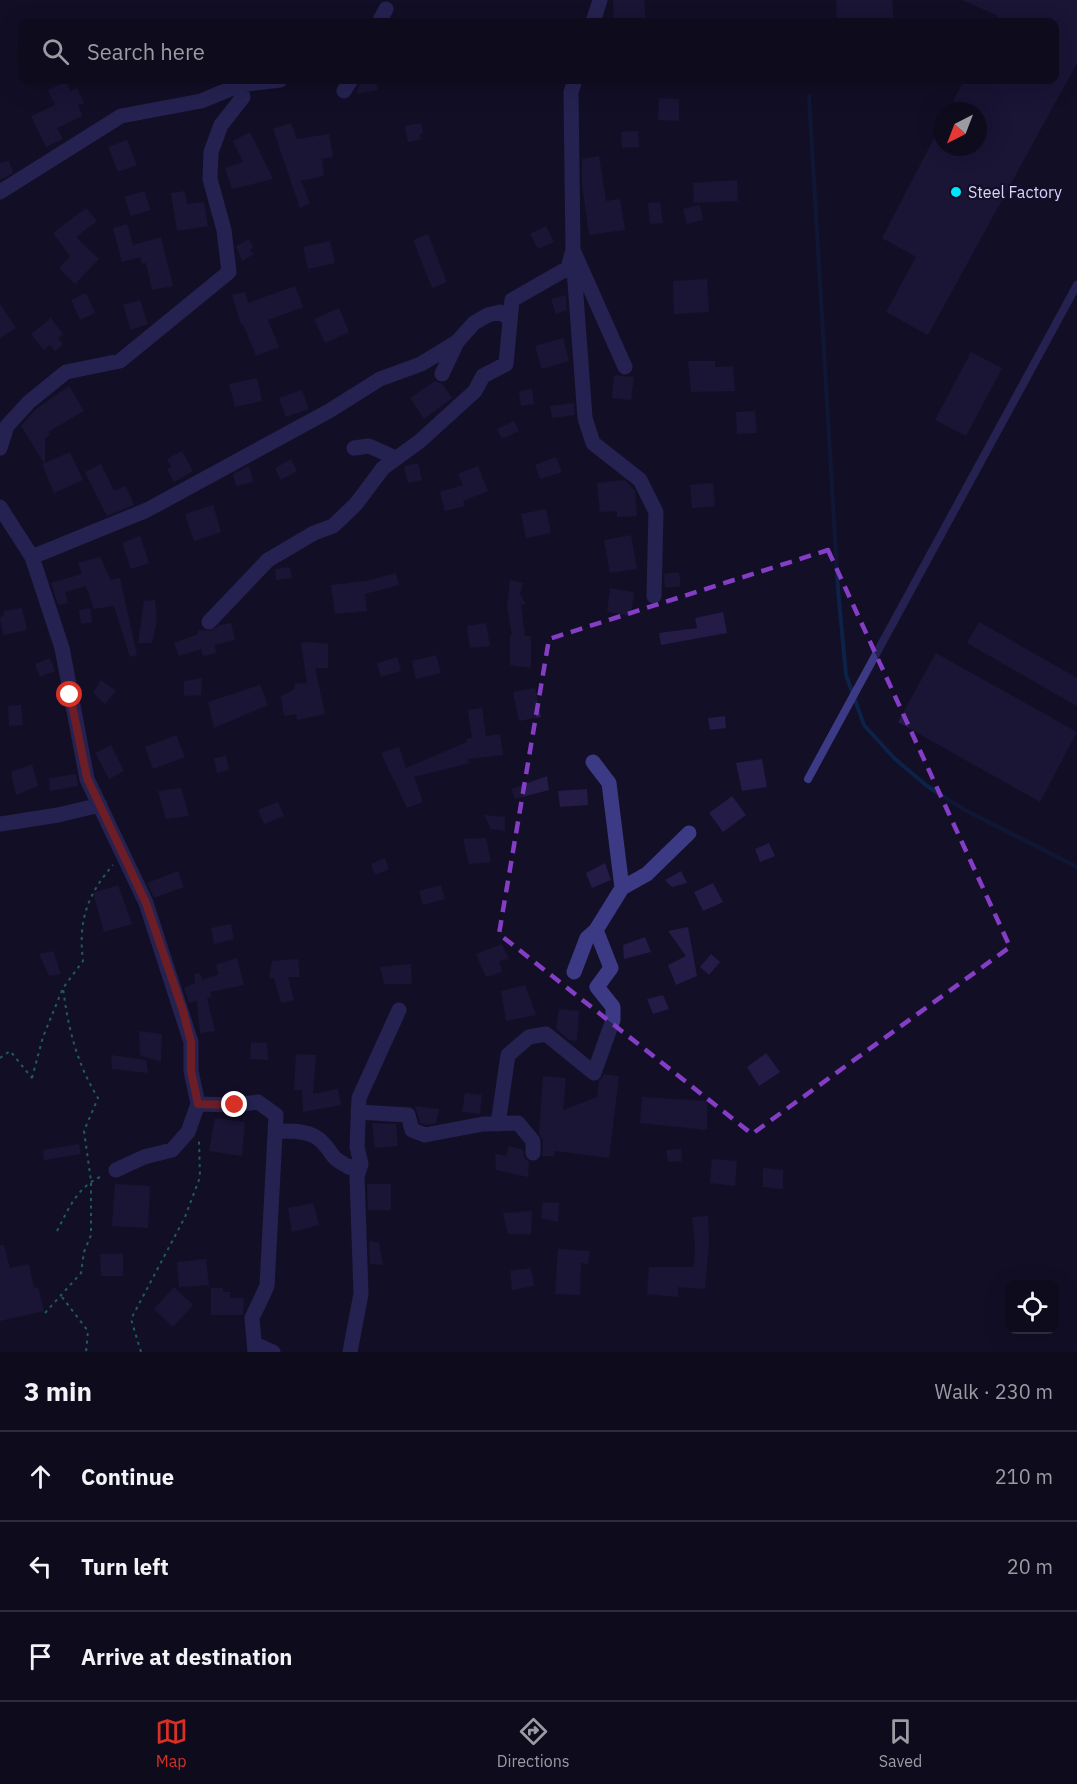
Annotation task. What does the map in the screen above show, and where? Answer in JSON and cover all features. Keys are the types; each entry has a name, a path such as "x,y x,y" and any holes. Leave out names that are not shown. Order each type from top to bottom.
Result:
{"street":[{"path":"594,18 600,0"},
{"path":"0,192 121,116 201,101 248,84"},
{"path":"574,84 571,92 573,250 585,418 593,443 613,456 640,480 656,512 654,596"},
{"path":"0,448 7,426 29,402 66,372 120,361 229,272 224,230 210,179 211,152 221,126 243,97 240,85"},
{"path":"209,622 268,560 314,533 333,526 356,504 383,468 420,441 475,391 483,376 506,364 512,300 568,268 573,250"},
{"path":"573,250 625,367"},
{"path":"442,374 457,342 474,323 488,315 500,312 510,319"},
{"path":"32,557 147,510 329,411 380,379 421,364 457,342"},
{"path":"354,448 369,446 396,458"},
{"path":"0,507 32,557 62,648 87,778 146,903 183,1011 191,1042 191,1071 198,1104 188,1132 172,1150 144,1157 116,1170"},
{"path":"592,762 609,783 622,888"},
{"path":"0,824 58,815 100,805"},
{"path":"574,972 587,938 596,930 622,888 647,874 689,833"},
{"path":"498,1124 508,1055 530,1037 546,1034 594,1073 613,1020 613,1007 597,987 612,968 596,930"},
{"path":"350,1352 362,1294 358,1249 357,1176 361,1164 357,1147 358,1098 399,1010"},
{"path":"198,1104 235,1105 258,1102 276,1115 277,1131 267,1286 252,1318 255,1348 273,1352"},
{"path":"358,1112 408,1115 412,1130 425,1135 518,1123 533,1141 533,1153"},
{"path":"277,1131 301,1131 321,1140 333,1159 349,1167 361,1164"}],"lane":[{"path":"808,778 1077,285"}],"path":[{"path":"0,1058 10,1052 32,1078 43,1037 63,988 83,961 80,937 89,897 124,854"},
{"path":"45,1313 81,1274 84,1252 91,1234 91,1181 84,1131 98,1098 84,1075 68,1029 63,988"},
{"path":"141,1352 131,1319 160,1269 200,1177 199,1135"},
{"path":"57,1231 76,1194 91,1181 116,1170"},
{"path":"62,1297 88,1331 86,1352"}],"highlighted area":[{"path":"828,550 1010,947 752,1134 499,934 549,639"}],"building":[{"path":"613,0 644,0 646,18 614,18"},
{"path":"836,0 892,0 894,18 837,18"},
{"name":"Steel Factory","path":"962,0 1077,0 1077,63 928,335 886,312 916,257 882,238 933,140 933,156 987,156 987,102 953,102 962,84 1059,84 1059,18 997,18 998,16"},
{"path":"67,84 70,91 77,88 84,103 78,105 82,116 57,128 63,139 46,147 31,116 55,105 48,90"},
{"path":"360,84 376,84 378,90 356,94"},
{"path":"659,98 679,99 679,121 658,120"},
{"path":"291,123 297,139 329,134 333,157 322,159 324,176 301,181 310,203 300,208 273,129"},
{"path":"421,123 423,133 419,135 422,139 408,142 405,126"},
{"path":"638,131 639,147 622,148 621,132"},
{"path":"250,132 273,179 232,189 225,168 243,162 233,141"},
{"path":"127,140 137,165 118,172 108,147"},
{"path":"599,156 606,201 620,199 625,230 589,235 582,184 582,159"},
{"path":"9,161 13,173 0,180 0,163"},
{"path":"737,180 738,201 694,203 693,183"},
{"path":"144,191 151,210 131,216 124,197"},
{"path":"185,191 187,204 204,202 208,226 177,231 171,193"},
{"path":"660,202 663,223 650,224 648,203"},
{"path":"700,205 703,220 687,224 683,209"},
{"path":"86,208 97,221 76,237 99,259 75,284 59,268 70,256 53,233"},
{"path":"127,224 133,245 161,237 173,286 152,290 146,263 142,264 140,257 122,262 113,228"},
{"path":"546,226 554,242 538,249 530,234"},
{"path":"428,234 447,282 432,288 413,240"},
{"path":"249,239 253,247 250,251 254,254 242,261 236,246"},
{"path":"330,241 335,263 308,269 303,247"},
{"path":"707,279 709,312 674,314 673,281"},
{"path":"295,286 303,307 268,320 279,347 256,356 243,324 241,324 232,295 245,292 248,303"},
{"path":"86,293 95,313 80,320 71,300"},
{"path":"566,295 567,310 556,314 551,299"},
{"path":"140,300 148,324 131,330 123,305"},
{"path":"0,304 16,328 0,338"},
{"path":"339,308 349,332 325,343 314,319"},
{"path":"51,318 63,334 58,338 63,344 55,351 50,345 44,350 31,334"},
{"path":"563,338 569,361 542,369 535,346"},
{"path":"971,352 1002,368 966,436 935,420"},
{"path":"688,361 715,361 715,367 733,366 735,391 691,392"},
{"path":"614,375 634,377 631,400 612,398"},
{"path":"257,378 262,401 235,407 229,384"},
{"path":"435,381 442,384 452,398 424,419 410,398"},
{"path":"69,386 84,411 48,432 50,435 45,438 45,463 70,452 83,480 54,493 42,464 44,463 21,426 36,409"},
{"path":"532,389 534,404 521,406 519,391"},
{"path":"302,390 309,409 286,417 279,398"},
{"path":"574,403 575,415 552,418 550,406"},
{"path":"755,411 757,433 737,434 736,412"},
{"path":"514,421 519,431 502,439 497,429"},
{"path":"182,451 193,471 174,482 167,469 171,467 167,459"},
{"path":"556,457 562,472 540,479 535,465"},
{"path":"291,459 297,471 281,480 275,468"},
{"path":"418,463 422,480 408,483 404,466"},
{"path":"101,464 114,491 126,486 134,505 107,516 85,472"},
{"path":"249,466 253,482 236,486 233,474"},
{"path":"478,466 488,491 463,501 465,506 445,511 440,492 463,485 458,474"},
{"path":"625,480 635,491 637,516 617,517 617,511 600,512 597,483"},
{"path":"713,483 715,506 692,508 690,485"},
{"path":"213,505 221,532 194,541 185,514"},
{"path":"546,509 551,533 526,538 521,514"},
{"path":"631,535 637,569 610,573 604,540"},
{"path":"140,536 149,563 131,569 122,543"},
{"path":"100,557 111,580 120,578 137,655 130,657 114,606 94,609 86,586 65,592 68,603 58,605 51,583 82,574 78,563"},
{"path":"290,567 292,578 276,580 275,569"},
{"path":"679,572 681,586 665,588 664,574"},
{"path":"396,573 399,585 365,594 367,611 335,614 331,585 366,581"},
{"path":"510,580 523,583 520,594 526,604 521,605 525,636 531,636 531,668 510,665 510,635 512,635 507,606"},
{"path":"610,588 634,592 631,616 607,612"},
{"path":"155,600 157,619 152,643 138,643 144,601"},
{"path":"22,608 27,630 3,635 0,617 4,616 3,611"},
{"path":"90,608 92,622 81,624 79,610"},
{"path":"723,612 727,633 661,645 659,633 697,628 695,618"},
{"path":"979,622 1077,678 1077,706 967,643"},
{"path":"231,623 235,640 215,645 216,653 203,656 201,649 179,656 174,643 198,634 197,630 211,631 219,625"},
{"path":"486,623 490,646 470,648 467,626"},
{"path":"301,643 328,644 328,668 315,668 325,714 297,720 296,714 284,716 281,696 295,689 294,684 307,683"},
{"path":"936,653 1077,732 1040,802 898,722"},
{"path":"436,655 441,673 416,679 412,661"},
{"path":"397,657 401,671 381,677 377,663"},
{"path":"50,658 55,671 40,677 35,664"},
{"path":"202,678 201,695 184,696 184,681"},
{"path":"101,680 116,691 105,704 93,693"},
{"path":"260,685 268,705 214,728 208,702"},
{"path":"535,688 541,717 519,721 513,692"},
{"path":"21,705 23,725 9,726 8,706"},
{"path":"482,708 486,736 500,734 503,755 467,759 470,763 414,777 423,802 407,808 381,753 399,747 406,768 467,742 466,739 472,738 468,710"},
{"path":"725,716 726,728 710,730 708,718"},
{"path":"176,735 185,757 153,769 145,747"},
{"path":"111,745 124,771 109,779 95,753"},
{"path":"226,756 229,770 217,773 214,758"},
{"path":"762,759 767,787 742,791 736,763"},
{"path":"32,764 38,786 16,795 11,772"},
{"path":"76,774 78,786 50,791 49,778"},
{"path":"547,776 549,790 515,799 511,789"},
{"path":"181,788 189,816 166,819 158,791"},
{"path":"587,789 588,805 560,807 558,791"},
{"path":"732,796 746,815 723,832 709,813"},
{"path":"278,802 284,816 264,824 258,810"},
{"path":"484,815 505,817 505,831 491,829"},
{"path":"486,838 491,862 469,864 463,839"},
{"path":"769,843 775,856 760,862 755,849"},
{"path":"385,858 389,869 375,875 371,864"},
{"path":"605,863 611,880 592,888 586,873"},
{"path":"178,871 184,887 154,898 147,883"},
{"path":"681,871 687,883 672,887 665,880"},
{"path":"713,883 723,902 703,911 694,892"},
{"path":"118,885 132,924 104,932 93,893"},
{"path":"441,885 445,899 423,905 419,891"},
{"path":"231,924 234,939 214,944 211,928"},
{"path":"688,927 697,976 676,985 668,965 686,956 668,931"},
{"path":"645,937 651,952 624,959 623,945"},
{"path":"502,944 509,959 499,961 502,972 486,977 476,954"},
{"path":"53,951 61,974 49,976 39,954"},
{"path":"711,954 720,962 709,975 700,967"},
{"path":"237,958 244,985 210,992 212,997 207,998 215,1031 200,1033 197,1001 189,1003 184,988 195,983 194,974 200,973 202,980 219,974 216,965"},
{"path":"298,959 300,977 288,977 294,1000 281,1003 274,978 269,978 272,961"},
{"path":"411,964 412,984 384,984 380,967"},
{"path":"525,985 536,1015 506,1021 501,991"},
{"path":"663,995 669,1009 653,1014 647,999"},
{"path":"559,1009 579,1011 577,1041 569,1040 556,1029"},
{"path":"139,1031 162,1034 161,1062 140,1055"},
{"path":"251,1042 267,1043 268,1060 250,1059"},
{"path":"766,1053 780,1072 759,1086 747,1067"},
{"path":"296,1054 316,1055 313,1094 338,1089 341,1105 303,1112 302,1090 294,1090"},
{"path":"111,1055 146,1060 148,1073 112,1069"},
{"path":"604,1074 619,1076 609,1158 555,1151 554,1156 542,1156 543,1141 539,1133 543,1076 566,1078 563,1110 597,1097 599,1081"},
{"path":"465,1093 482,1095 480,1114 462,1112"},
{"path":"642,1097 707,1101 707,1130 640,1123"},
{"path":"415,1106 439,1109 436,1123 426,1125 420,1123"},
{"path":"215,1118 245,1122 242,1156 209,1151"},
{"path":"372,1123 396,1124 398,1146 375,1148"},
{"path":"79,1144 81,1154 44,1160 43,1150"},
{"path":"509,1146 523,1150 524,1157 529,1162 528,1177 496,1170 495,1154 506,1156"},
{"path":"681,1149 682,1161 668,1162 666,1150"},
{"path":"712,1159 737,1161 735,1186 710,1183"},
{"path":"763,1168 783,1170 783,1189 763,1187"},
{"path":"115,1184 150,1186 148,1228 112,1226"},
{"path":"367,1184 391,1184 391,1210 368,1210"},
{"path":"543,1202 559,1203 558,1222 541,1218"},
{"path":"313,1203 319,1225 292,1232 288,1208"},
{"path":"532,1211 531,1234 508,1234 503,1213"},
{"path":"708,1216 709,1241 705,1289 678,1287 678,1297 647,1294 649,1267 694,1267 695,1243 692,1217"},
{"path":"369,1241 379,1243 383,1265 370,1264"},
{"path":"0,1245 4,1245 10,1268 29,1264 34,1288 38,1287 44,1311 0,1321"},
{"path":"558,1249 590,1251 588,1264 581,1263 580,1295 555,1294"},
{"path":"100,1254 123,1254 123,1276 101,1276"},
{"path":"206,1259 209,1285 179,1287 177,1262"},
{"path":"531,1268 534,1286 512,1290 510,1271"},
{"path":"174,1287 193,1305 173,1327 154,1309"},
{"path":"211,1288 223,1288 223,1292 230,1292 230,1298 244,1298 243,1315 211,1315"}],"waterway":[{"path":"809,96 838,589 846,675 864,725 894,758 927,786 965,810 1077,867"}],"place":[{"name":"Steel Factory","path":"956,192"}],"route":[{"path":"70,695 87,778 146,903 183,1011 191,1042 191,1071 198,1104 235,1105"}]}
